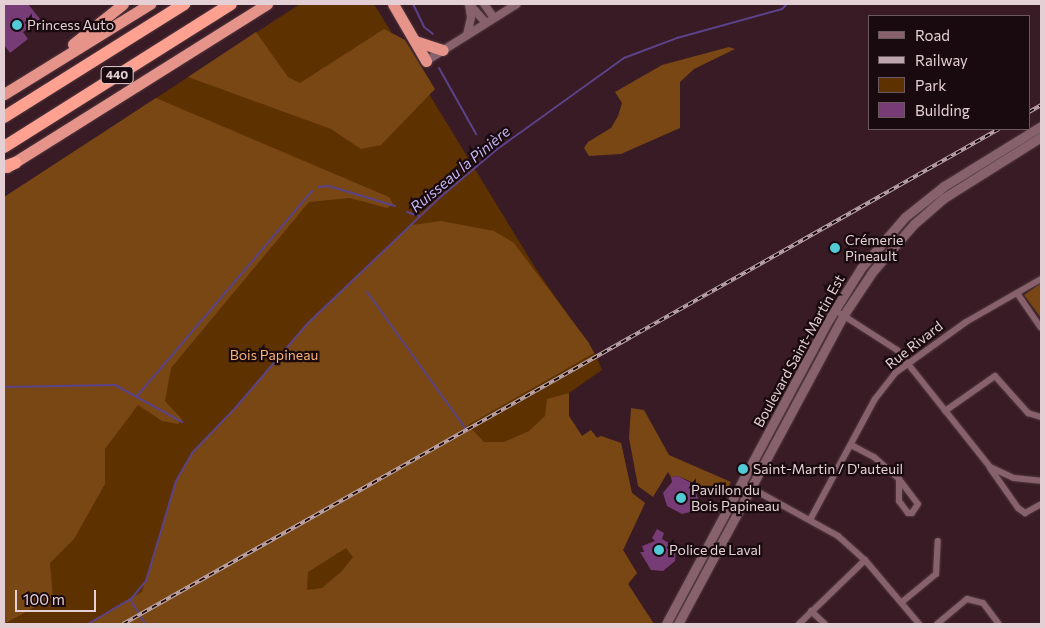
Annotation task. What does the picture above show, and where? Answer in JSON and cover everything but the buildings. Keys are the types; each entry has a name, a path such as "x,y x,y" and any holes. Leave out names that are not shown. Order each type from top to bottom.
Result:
{"highway":[{"path":"42,70 123,4"},
{"path":"4,94 150,4"},
{"name":"440","path":"4,117 184,4"},
{"name":"440","path":"4,147 231,4"},
{"path":"7,166 267,4"},
{"path":"393,4 426,61"},
{"path":"414,40 428,48 443,50"}],"main road":[{"name":"Boulevard Saint-Martin Est","path":"678,624 716,533 742,483 834,309 871,255 905,217 962,172 1041,126"},
{"name":"Boulevard Saint-Martin Est","path":"666,624 727,535 843,316 878,264 919,218 968,180 1041,137"},
{"path":"716,533 727,535"}],"street":[{"path":"469,4 486,23"},
{"path":"467,35 471,17 469,4"},
{"path":"484,4 494,18"},
{"path":"426,61 517,4"},
{"name":"Rue Rivard","path":"810,520 879,393 908,362 966,322 1041,279"},
{"path":"1017,293 1041,328"},
{"path":"834,309 894,347 908,362 990,467 1018,508 1025,513 1041,504"},
{"path":"945,411 995,376 1028,413 1041,417"},
{"path":"851,445 874,457 899,479 918,504 912,512 908,513 899,501 899,479"},
{"path":"990,467 1014,478 1041,481"},
{"path":"742,483 838,536 865,560 919,624"},
{"path":"902,602 936,574 938,541"},
{"path":"799,624 865,560"},
{"path":"937,624 968,599 983,603 999,624"},
{"path":"811,612 824,624"}],"green space":[{"name":"Bois Papineau","path":"300,4 374,4 536,269 596,355 602,370 569,393 569,416 582,436 591,430 597,438 601,436 621,443 632,493 645,503 623,550 637,573 628,584 654,624 4,624 130,115"}],"shaded area":[{"path":"384,29 405,40 435,89 381,145 361,149 331,129 188,77 256,32 288,77 300,83"},
{"path":"729,47 735,49 694,69 680,82 680,128 621,154 589,156 584,148 588,142 611,128 618,116 622,103 615,92 662,65"},
{"path":"156,98 389,197 393,204 387,208 350,198 309,202 171,368 165,401 182,419 178,424 162,421 138,405 105,449 105,484 74,539 50,563 53,597 4,624 4,197"},
{"path":"441,221 494,231 514,243 589,343 594,353 468,425 484,442 504,442 529,431 545,416 547,399 569,393 569,416 582,436 591,430 597,438 601,436 621,443 632,493 645,503 623,550 637,573 628,584 654,624 88,624 142,592 176,481 192,453 237,406 308,323 412,225","holes":["346,548 353,557 342,571 322,588 307,590 308,572"]},
{"path":"1041,283 1041,318 1024,295"},
{"path":"631,408 644,410 669,455 731,482 724,496 678,476 671,477 668,472 653,497 638,486 629,438"}],"waterway":[{"path":"413,4 424,27 433,34"},
{"name":"Ruisseau la Pinière","path":"88,624 132,598 146,581 176,481 192,453 237,406 308,323 438,199 496,150 624,58 677,38 782,9 787,4"},
{"path":"439,68 476,134"},
{"path":"475,166 477,146"},
{"path":"318,187 329,186 395,206"},
{"path":"137,396 312,191"},
{"path":"407,212 419,216"},
{"path":"367,292 465,428"},
{"path":"4,387 115,385 182,422"},
{"path":"130,599 145,624"}],"railway":[{"path":"1030,111 1041,105"},
{"path":"123,624 997,130"}],"place":[{"name":"Princess Auto","path":"17,25"},
{"name":"Crémerie Pineault","path":"835,248"},
{"name":"Saint-Martin / D'auteuil","path":"743,469"},
{"name":"Pavillon du Bois Papineau","path":"681,498"},
{"name":"Police de Laval","path":"659,550"}]}
